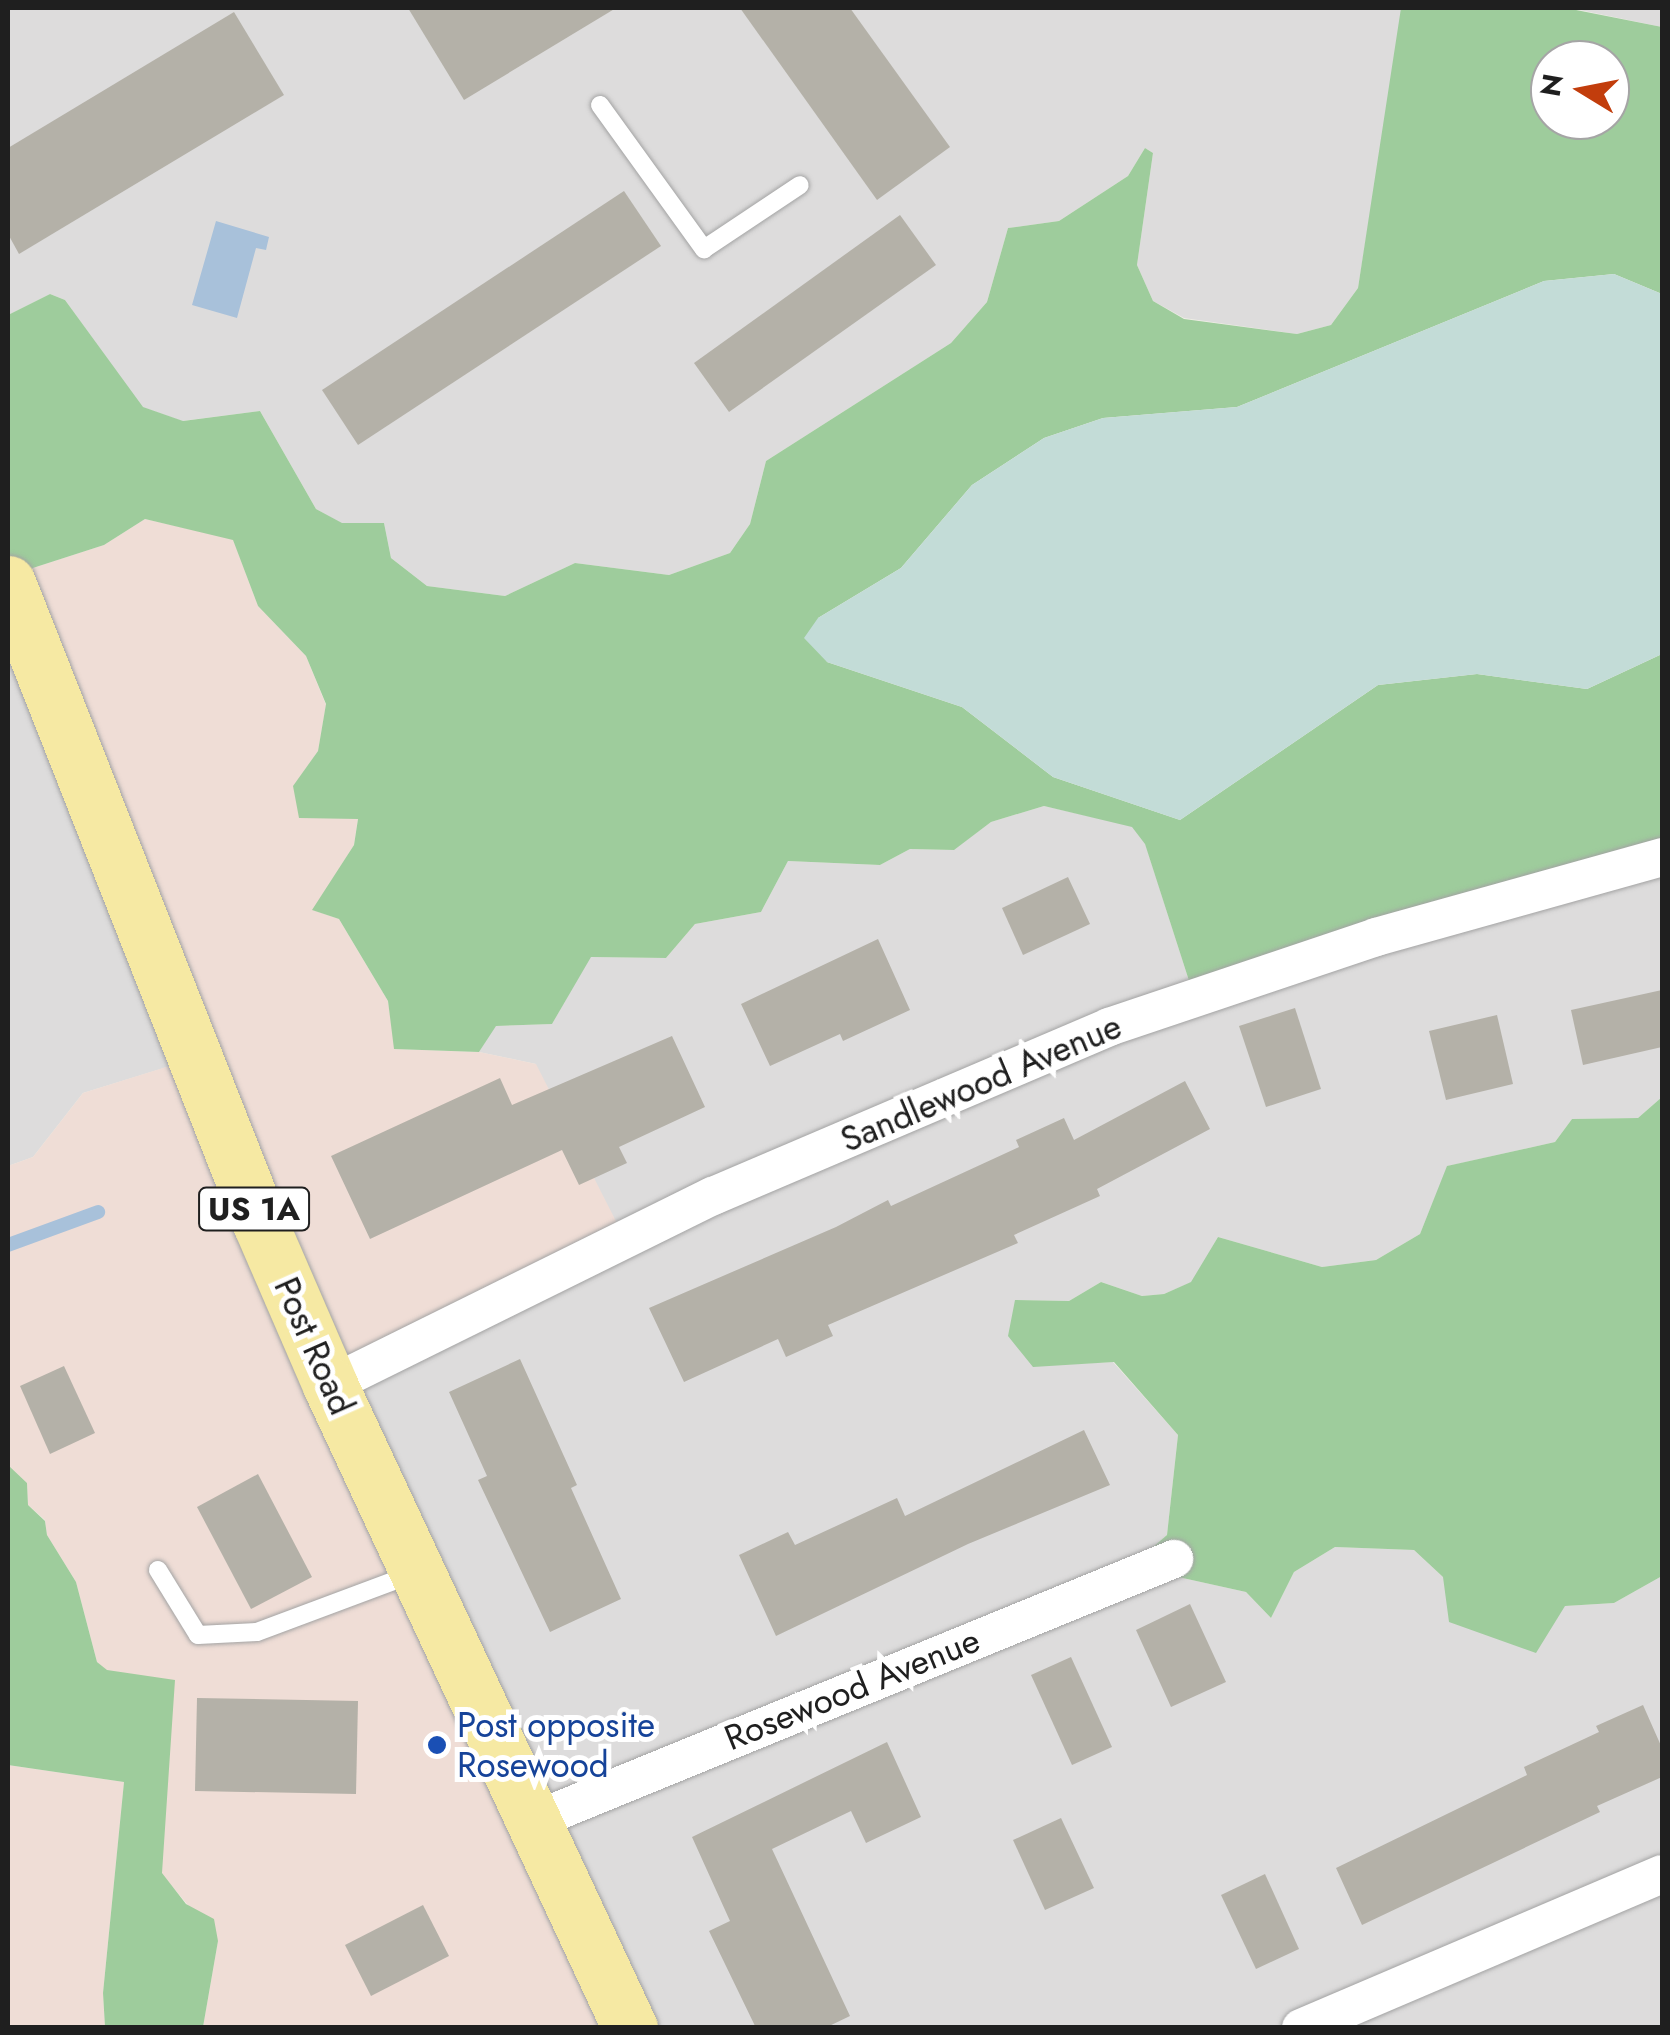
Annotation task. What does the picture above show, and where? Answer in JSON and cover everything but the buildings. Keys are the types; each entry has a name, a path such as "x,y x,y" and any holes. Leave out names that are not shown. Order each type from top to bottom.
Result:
{"main road":[{"name":"Post Road","path":"8,582 260,1223 330,1384 517,1781 531,1822 630,2028"},
{"name":"Post Road","path":"531,1822 664,2028"}],"street":[{"name":"Sandlewood Avenue","path":"330,1384 712,1196 1109,1026 1376,937 1662,857"},
{"name":"Rosewood Avenue","path":"531,1822 1174,1559"},
{"path":"1302,2028 1662,1874"}],"lane":[{"path":"600,105 704,249 800,185"},
{"path":"158,1570 198,1635 257,1632 417,1572"}],"shaded area":[{"path":"8,8 1401,8 1402,17 1358,288 1331,325 1297,334 1184,318 1153,301 1137,265 1153,153 1145,148 1128,176 1059,221 1008,228 987,302 951,343 766,461 750,524 730,553 669,575 575,563 505,596 427,586 391,558 384,523 341,523 316,509 260,411 182,421 142,407 65,300 50,294 8,315"},
{"path":"1570,8 1662,8 1662,27"},
{"path":"1614,274 1662,294 1662,654 1587,689 1477,674 1378,685 1180,820 1053,777 962,707 827,662 804,638 818,618 901,568 972,485 1044,438 1103,418 1237,407 1544,281"},
{"path":"145,519 233,539 258,606 306,656 326,705 318,751 293,787 358,818 354,845 313,910 339,919 388,1001 395,1049 479,1052 536,1064 621,1231 326,1378 635,2027 203,2027 218,1941 161,1873 106,1670 97,1662 76,1582 47,1535 45,1520 28,1505 27,1483 8,1465 8,1166 33,1157 83,1093 179,1063 8,576 104,545"},
{"path":"8,593 180,1063 83,1093 33,1157 8,1166"},
{"path":"1044,806 1132,826 1145,843 1192,990 1662,856 1662,1097 1638,1118 1572,1119 1555,1142 1448,1166 1420,1234 1376,1260 1322,1267 1218,1237 1192,1282 1164,1294 1142,1296 1101,1282 1069,1301 1016,1300 1033,1366 1113,1362 1178,1435 1167,1535 1140,1559 1151,1571 1246,1592 1271,1618 1294,1572 1335,1547 1414,1550 1443,1577 1565,1606 1614,1603 1662,1576 1662,2027 635,2027 326,1378 536,1064 479,1052 495,1026 552,1024 590,957 666,958 695,924 761,912 788,861 880,865 910,849 953,850 991,822"},
{"path":"8,1765 124,1782 103,1993 105,2027 8,2028"}],"green space":[{"path":"1401,8 1566,8 1662,27 1662,294 1614,274 1544,281 1237,407 1103,418 1044,438 972,485 901,568 818,618 827,662 962,707 1053,777 1180,820 1378,685 1477,674 1587,689 1662,654 1662,856 1192,990 1145,844 1132,827 1044,806 991,822 954,850 910,849 880,865 788,861 761,912 695,924 666,958 591,957 552,1024 496,1026 479,1052 394,1049 388,1001 339,919 312,910 354,845 358,819 299,818 293,786 318,751 326,704 306,656 258,606 233,540 145,519 104,545 8,576 8,315 50,294 65,300 143,407 183,421 260,411 316,509 342,523 384,523 391,558 427,586 505,596 575,563 669,575 730,553 750,524 766,461 951,343 987,302 1008,228 1059,221 1128,176 1145,148 1153,153 1137,265 1153,301 1184,319 1297,334 1331,325 1358,288"},
{"path":"1662,1097 1662,1576 1614,1603 1565,1606 1536,1653 1449,1622 1443,1577 1414,1550 1335,1547 1294,1572 1271,1618 1246,1592 1151,1571 1139,1559 1167,1535 1178,1435 1114,1362 1033,1367 1008,1336 1015,1300 1069,1301 1101,1282 1142,1296 1164,1294 1191,1282 1218,1237 1322,1267 1376,1260 1420,1234 1447,1166 1555,1142 1572,1119 1638,1118"},
{"path":"8,1465 27,1483 28,1505 45,1521 47,1535 76,1582 97,1662 107,1670 175,1680 162,1873 186,1904 214,1919 218,1941 203,2027 105,2027 103,1993 124,1782 8,1765"}],"water":[{"path":"216,221 269,237 266,250 256,248 237,318 192,305"}],"waterway":[{"path":"8,1245 98,1212"}],"place":[{"name":"Post opposite Rosewood","path":"437,1745"}]}
